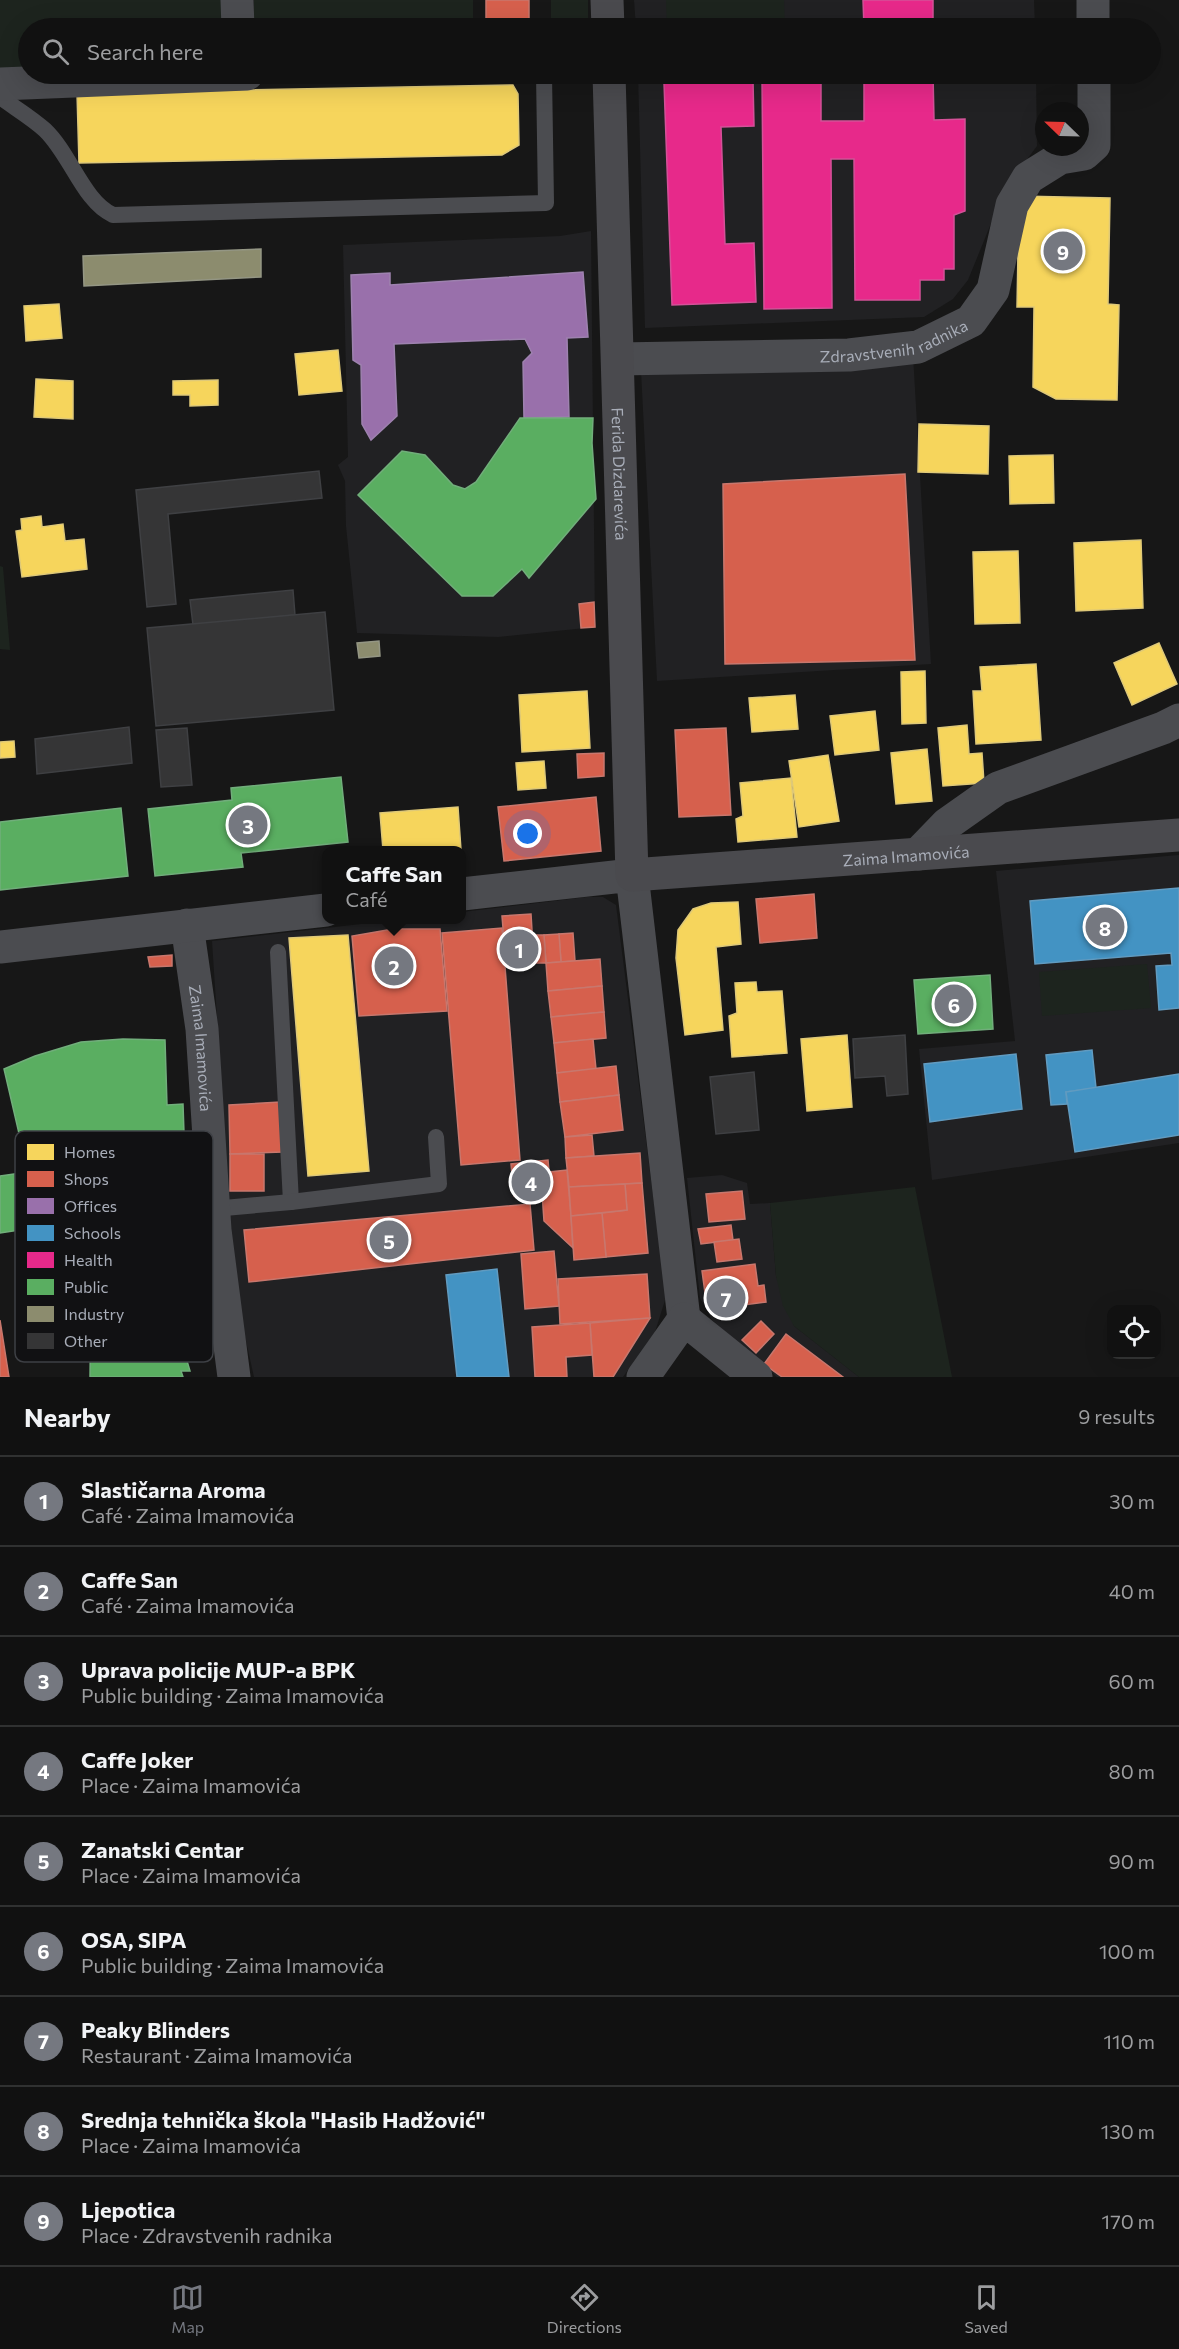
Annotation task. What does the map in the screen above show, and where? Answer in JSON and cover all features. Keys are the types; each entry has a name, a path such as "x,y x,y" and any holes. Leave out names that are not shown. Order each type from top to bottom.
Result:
{"main road":[{"path":"607,0 608,18"},
{"name":"Ferida Dizdarevića","path":"609,84 632,875"},
{"name":"Zaima Imamovića","path":"632,875 1179,835"}],"street":[{"path":"237,0 238,18"},
{"path":"1093,0 1093,18"},
{"path":"0,84 18,83"},
{"name":"Zdravstvenih radnika","path":"618,359 849,355 918,347 971,321 993,290 1012,205 1028,178 1060,159 1084,154 1094,145 1094,84"},
{"path":"918,854 947,824 998,788 1163,728 1179,720"},
{"path":"632,875 684,1319 643,1377"},
{"name":"Zaima Imamovića","path":"466,894 632,875"},
{"path":"0,946 322,911"},
{"name":"Zaima Imamovića","path":"187,926 202,1029 208,1131"},
{"name":"Zaima Imamovića","path":"213,1209 234,1377"},
{"path":"684,1319 756,1377"}],"lane":[{"path":"0,97 45,130 71,161 92,199 101,210 113,215 546,203 544,84"},
{"path":"278,952 291,1202"},
{"path":"213,1209 439,1184 436,1137"}],"shaded area":[{"path":"0,0 223,0 223,18 18,18 18,73 0,74"},
{"path":"254,0 473,0 473,18 254,18"},
{"path":"551,0 588,0 588,18 551,18"},
{"path":"634,0 1034,0 1035,18 635,18"},
{"path":"666,0 784,0 785,18 667,18"},
{"path":"638,84 1036,84 1035,149 1005,189 968,280 953,299 924,317 645,328"},
{"path":"591,231 595,627 498,637 357,633 346,526 345,481 338,465 348,457 343,245 560,236"},
{"path":"913,355 931,664 657,681 641,371"},
{"path":"0,566 3,567 10,650 0,649"},
{"path":"1179,855 1179,1143 932,1180 919,1049 1015,1041 996,871"},
{"path":"587,897 603,897 616,905 666,1297 655,1332 623,1377 254,1377 235,1292 212,941 361,924 466,924 466,912"},
{"path":"1147,964 1151,1008 1042,1016 1039,972"},
{"path":"722,1175 747,1183 750,1204 770,1203 776,1276 794,1326 859,1377 777,1377 712,1320 700,1298 687,1178"},
{"path":"915,1187 952,1377 859,1377 794,1326 783,1306 776,1276 770,1203"}],"building: Homes":[{"path":"513,85 518,94 519,145 502,155 79,163 77,93"},
{"path":"1019,196 1110,198 1108,304 1119,305 1117,400 1056,399 1033,387 1034,307 1017,307"},
{"path":"59,304 62,338 26,341 24,306"},
{"path":"338,350 342,391 299,395 295,354"},
{"path":"36,379 73,381 73,419 34,417"},
{"path":"218,380 218,405 190,406 190,395 173,395 173,381"},
{"path":"919,424 989,426 988,474 918,472"},
{"path":"1053,455 1054,503 1010,504 1009,456"},
{"path":"41,516 42,527 63,524 65,541 84,539 87,569 22,577 16,531 22,530 21,519"},
{"path":"1141,540 1143,608 1076,611 1074,543"},
{"path":"1018,551 1020,623 975,624 973,552"},
{"path":"1159,643 1177,684 1132,705 1114,663"},
{"path":"1036,664 1041,740 976,744 973,691 982,691 980,667"},
{"path":"925,671 926,723 902,724 901,672"},
{"path":"587,691 590,748 522,752 519,695"},
{"path":"795,695 798,729 752,732 749,698"},
{"path":"875,711 879,750 835,755 830,716"},
{"path":"967,725 969,754 982,753 984,783 943,786 938,728"},
{"path":"14,741 15,757 0,758 0,742"},
{"path":"927,749 932,801 896,804 891,753"},
{"path":"828,755 839,821 799,827 789,761"},
{"path":"544,761 546,788 518,790 516,763"},
{"path":"791,778 797,837 738,842 736,819 743,816 740,783"},
{"path":"458,807 461,846 383,846 380,813"},
{"path":"738,902 741,944 716,947 723,1030 685,1035 676,958 678,930 693,909 711,903"},
{"path":"348,935 369,1171 308,1176 289,938"},
{"path":"756,982 757,992 782,991 787,1053 732,1057 729,1016 737,1013 735,983"},
{"path":"847,1035 852,1107 807,1111 801,1039"}],"building: Shops":[{"path":"486,0 529,0 529,18 486,18"},
{"path":"905,474 915,660 725,664 723,484"},
{"path":"594,602 595,627 581,628 579,604"},
{"path":"726,728 731,815 679,817 675,730"},
{"path":"604,753 604,776 578,778 577,754"},
{"path":"596,797 601,851 504,861 498,807"},
{"path":"814,894 817,938 760,943 756,899"},
{"path":"531,914 534,963 506,965 502,916"},
{"path":"502,928 520,1160 461,1165 442,933"},
{"path":"393,929 440,929 447,1011 359,1016 352,936"},
{"path":"573,933 575,961 561,962 559,934"},
{"path":"559,934 561,962 546,963 544,935"},
{"path":"532,935 544,935 546,963 534,963"},
{"path":"172,955 172,966 150,967 148,957"},
{"path":"600,959 602,986 548,991 546,963"},
{"path":"602,986 604,1012 551,1017 548,991"},
{"path":"604,1012 606,1038 554,1043 551,1017"},
{"path":"593,1039 596,1069 557,1073 554,1043"},
{"path":"616,1066 619,1095 560,1102 557,1073"},
{"path":"619,1095 623,1130 565,1137 560,1102"},
{"path":"280,1102 282,1152 230,1154 229,1105"},
{"path":"592,1135 594,1156 566,1158 565,1137"},
{"path":"640,1153 642,1183 569,1187 566,1158"},
{"path":"230,1154 264,1154 264,1191 230,1191"},
{"path":"548,1160 551,1192 514,1196 511,1164"},
{"path":"567,1170 573,1248 544,1221 542,1193 551,1192 549,1172"},
{"path":"642,1183 648,1253 606,1257 602,1213 627,1210 625,1184"},
{"path":"625,1184 627,1210 571,1216 569,1187"},
{"path":"742,1191 745,1219 709,1222 706,1194"},
{"path":"530,1204 534,1250 249,1282 244,1230"},
{"path":"602,1213 606,1257 574,1260 571,1216"},
{"path":"731,1225 733,1240 701,1244 698,1229"},
{"path":"739,1239 742,1259 717,1262 714,1242"},
{"path":"554,1251 559,1306 525,1309 521,1254"},
{"path":"755,1264 758,1286 764,1285 766,1302 721,1308 719,1291 705,1293 702,1271"},
{"path":"647,1274 650,1318 560,1324 558,1279"},
{"path":"650,1318 613,1377 594,1377 590,1323"},
{"path":"0,1320 9,1377 0,1377"},
{"path":"761,1321 774,1334 756,1353 742,1340"},
{"path":"590,1323 592,1355 566,1357 567,1377 535,1377 532,1327"},
{"path":"786,1334 843,1377 782,1377 764,1364"}],"building: Offices":[{"path":"583,272 588,337 567,338 569,417 524,418 523,362 532,353 525,339 394,344 397,416 371,440 362,424 361,365 353,360 351,275 390,273 390,285"}],"building: Schools":[{"path":"1179,888 1179,1008 1159,1010 1156,966 1172,965 1171,953 1035,964 1030,901"},
{"path":"1092,1050 1096,1088 1066,1092 1067,1104 1051,1105 1046,1055"},
{"path":"1016,1054 1022,1109 930,1122 924,1064"},
{"path":"1179,1074 1179,1135 1075,1152 1066,1092"},
{"path":"497,1269 509,1377 457,1377 446,1275"}],"building: Health":[{"path":"863,0 933,0 933,18 864,18"},
{"path":"664,84 753,84 754,126 721,127 725,244 754,243 756,302 672,305"},
{"path":"762,84 821,84 821,121 864,121 864,84 933,84 934,120 965,119 965,211 954,215 954,269 944,269 944,280 920,280 920,300 855,300 854,159 831,159 832,308 764,309"}],"building: Public":[{"path":"520,418 593,418 592,443 596,499 529,578 522,569 493,596 462,596 358,495 402,451 425,455 453,485 465,489 476,482"},
{"path":"341,777 348,842 241,853 243,867 155,876 148,809 232,800 231,788"},
{"path":"121,808 128,876 0,890 0,822"},
{"path":"990,975 993,1029 918,1034 914,980"},
{"path":"123,1039 165,1040 167,1105 183,1104 184,1131 18,1131 4,1069 35,1056 81,1042"},
{"path":"15,1174 15,1231 0,1233 0,1176"},
{"path":"90,1362 187,1362 190,1371 181,1371 183,1377 90,1377"}],"building: Industry":[{"path":"261,249 261,277 84,286 83,256"},
{"path":"379,641 380,656 359,658 357,643"}],"building: Other":[{"path":"319,471 322,498 168,514 176,604 147,607 136,490"},
{"path":"293,590 295,615 193,625 190,600"},
{"path":"325,612 334,710 156,726 147,628"},
{"path":"129,727 132,763 37,774 35,739"},
{"path":"187,728 192,785 161,787 156,730"},
{"path":"905,1035 908,1094 887,1096 885,1076 855,1078 853,1039"},
{"path":"754,1072 759,1130 716,1134 710,1077"}],"place":[{"name":"Ljepotica","path":"1063,251"},
{"name":"Uprava policije MUP-a BPK","path":"248,825"},
{"name":"Srednja tehnička škola \"Hasib Hadžović\"","path":"1105,927"},
{"name":"Slastičarna Aroma","path":"519,949"},
{"name":"Caffe San","path":"394,966"},
{"name":"OSA, SIPA","path":"954,1004"},
{"name":"Caffe Joker","path":"531,1182"},
{"name":"Zanatski Centar","path":"389,1240"},
{"name":"Peaky Blinders","path":"726,1298"}]}
